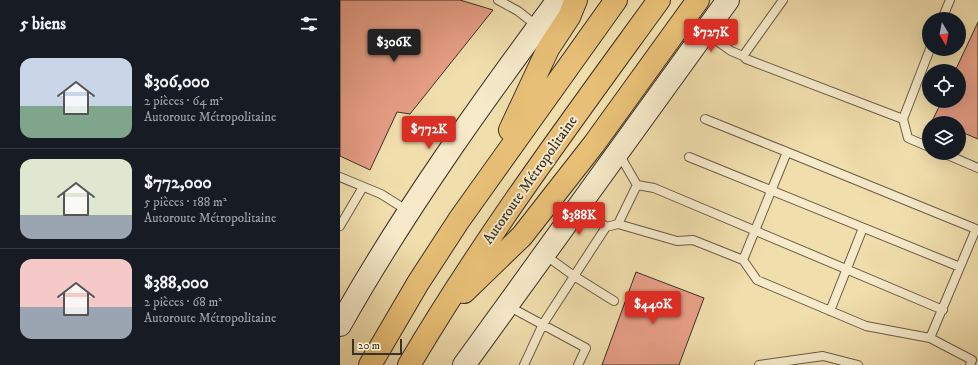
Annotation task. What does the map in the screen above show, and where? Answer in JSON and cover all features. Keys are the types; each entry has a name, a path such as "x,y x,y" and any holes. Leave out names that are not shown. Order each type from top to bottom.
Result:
{"highway":[{"path":"486,182 548,49 569,17 576,0"},
{"path":"370,365 435,256 616,0"},
{"name":"Autoroute Métropolitaine","path":"409,365 436,319 500,221 659,0"},
{"path":"436,319 522,236 594,144 698,0"}],"main road":[{"path":"340,325 409,211 453,145 558,0"},
{"path":"464,365 728,0"}],"lane":[{"path":"498,0 518,11 538,27"},
{"path":"743,56 783,0"},
{"path":"945,12 950,0"},
{"path":"705,32 731,51 743,56 746,59 904,119"},
{"path":"922,144 908,138 904,119 927,56"},
{"path":"705,119 976,229 930,338"},
{"path":"743,260 787,152"},
{"path":"618,153 637,185 654,188 943,310"},
{"path":"689,157 771,192 960,267"},
{"path":"959,160 978,168"},
{"path":"340,177 381,194 409,211"},
{"path":"618,224 637,185"},
{"path":"340,226 363,187"},
{"path":"580,205 606,227"},
{"path":"524,365 543,324 606,227 618,224 677,241 693,240 743,260 757,280 866,326 930,338 972,360 970,365"},
{"path":"830,311 863,228"},
{"path":"544,255 614,301"},
{"path":"507,306 586,348 578,365"},
{"path":"759,365 823,356 858,365"}],"building":[{"path":"340,0 460,0 493,10 410,114 397,112 370,170 340,156"},
{"path":"978,22 978,139 966,134 966,116 934,116 938,108 966,108 966,64 958,64 962,56 966,56 966,48"},
{"path":"636,272 704,298 679,365 602,365"}]}
